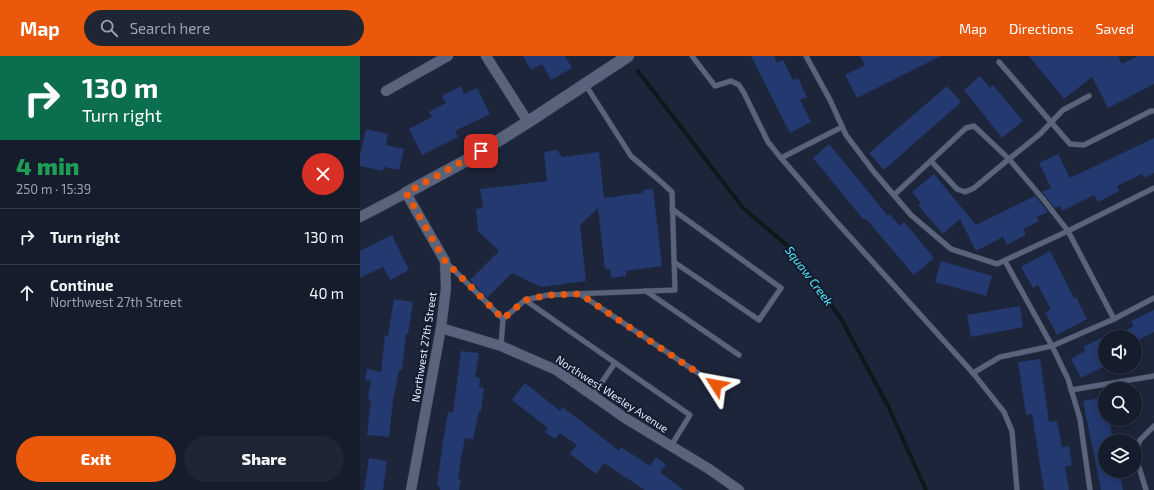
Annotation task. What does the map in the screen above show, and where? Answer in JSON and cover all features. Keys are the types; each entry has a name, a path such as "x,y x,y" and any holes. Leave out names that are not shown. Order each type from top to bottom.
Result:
{"street":[{"path":"386,91 448,56"},
{"path":"486,56 528,122"},
{"path":"360,217 469,159 628,56"},
{"name":"Northwest 27th Street","path":"406,193 445,261 446,288 441,328 411,490"},
{"name":"Northwest Wesley Avenue","path":"441,328 501,346 556,370 625,418 709,469 739,490"}],"lane":[{"path":"692,56 714,86 731,81 739,85 768,142 833,218 973,373 1004,412 1012,431 1018,490"},
{"path":"806,56 830,100 846,135 874,172 911,215 951,248 997,264 1068,231 1154,188"},
{"path":"999,62 1070,144 1084,145 1150,111 1154,111"},
{"path":"501,346 503,319 525,300 548,295 675,290 672,192 632,156 585,84"},
{"path":"930,161 957,189 965,192 974,188 1040,134 1064,110 1089,96"},
{"path":"781,158 842,126"},
{"path":"894,195 966,128 974,126 1009,159 1068,231 1114,319"},
{"path":"672,209 781,288 759,320 674,262"},
{"path":"1005,260 1052,346 1068,379 1080,419 1090,490"},
{"path":"445,261 503,319"},
{"path":"646,291 739,355"},
{"path":"580,294 716,385"},
{"path":"973,373 1000,357 1052,346 1114,319 1154,298"},
{"path":"525,300 690,415 671,446"},
{"path":"593,395 615,363"},
{"path":"1071,390 1154,376"},
{"path":"1146,490 1135,454 1140,440 1154,426"}],"building":[{"path":"523,56 565,56 572,68 551,80 542,64 531,70"},
{"path":"751,56 774,56 777,63 783,60 793,80 798,78 807,97 800,100 811,122 790,133"},
{"path":"860,56 941,56 857,98 845,75 865,65"},
{"path":"1029,56 1118,56 1122,64 1138,56 1154,56 1154,84 1108,108 1092,77 1064,99"},
{"path":"980,76 990,88 993,85 1023,121 1002,138 964,90"},
{"path":"461,86 464,94 477,88 490,114 455,131 458,137 422,155 409,129 432,117 429,112 446,103 442,96"},
{"path":"947,86 961,102 884,170 869,153"},
{"path":"366,129 388,134 386,145 404,149 399,170 384,167 383,171 360,166 360,155"},
{"path":"1154,138 1154,173 1144,178 1142,174 1117,186 1119,191 1098,202 1094,195 1062,211 1060,206 1055,208 1042,192 1051,188 1039,163 1058,154 1070,178"},
{"path":"829,144 888,216 890,214 900,226 904,222 934,258 914,275 866,219 864,220 813,158"},
{"path":"557,150 562,157 599,152 604,198 643,193 643,190 653,189 662,266 626,271 626,276 611,278 610,269 605,269 598,208 580,225 586,281 541,287 512,273 487,298 470,280 499,251 478,231 476,209 483,208 480,189 547,181 544,152"},
{"path":"934,174 976,225 1035,196 1048,212 1036,217 1039,221 1023,229 1026,235 1007,245 1003,237 976,251 960,219 943,234 918,205 921,203 912,192"},
{"path":"392,235 409,270 390,280 383,267 360,278 360,251"},
{"path":"1050,251 1074,298 1076,297 1087,319 1057,335 1045,312 1051,310 1038,285 1033,288 1021,267"},
{"path":"941,261 992,276 986,296 935,282"},
{"path":"394,299 413,302 408,334 406,333 402,370 399,370 393,401 389,437 367,435 371,400 368,399 371,381 365,380 367,369 381,372 385,335 388,336"},
{"path":"1020,306 1023,327 971,337 967,315"},
{"path":"1154,310 1154,332 1142,338 1142,330 1126,330 1134,326 1131,321"},
{"path":"1098,340 1098,370 1081,378 1071,359 1085,351 1083,347"},
{"path":"461,351 479,353 475,377 480,378 479,387 484,388 481,412 479,411 473,440 465,438 458,480 461,480 459,490 440,490 440,487 437,486 443,441 448,412 453,413"},
{"path":"1040,359 1049,422 1057,421 1062,447 1069,446 1072,465 1065,467 1069,490 1044,490 1032,414 1026,415 1018,362"},
{"path":"525,383 560,411 562,407 619,451 621,447 650,466 656,457 666,465 660,472 683,490 645,490 604,463 596,474 570,454 577,445 560,433 555,439 545,432 548,428 512,400"},
{"path":"1098,398 1098,426 1110,426 1112,434 1098,434 1098,475 1083,401"},
{"path":"369,458 387,461 383,490 364,490"},
{"path":"1099,478 1121,478 1123,490 1101,490"}],"waterway":[{"name":"Squaw Creek","path":"638,71 743,208 789,247 840,317 888,406 926,490"}],"route":[{"path":"481,151 406,193 445,261 503,319 525,300 548,295 580,294 716,385"}]}
